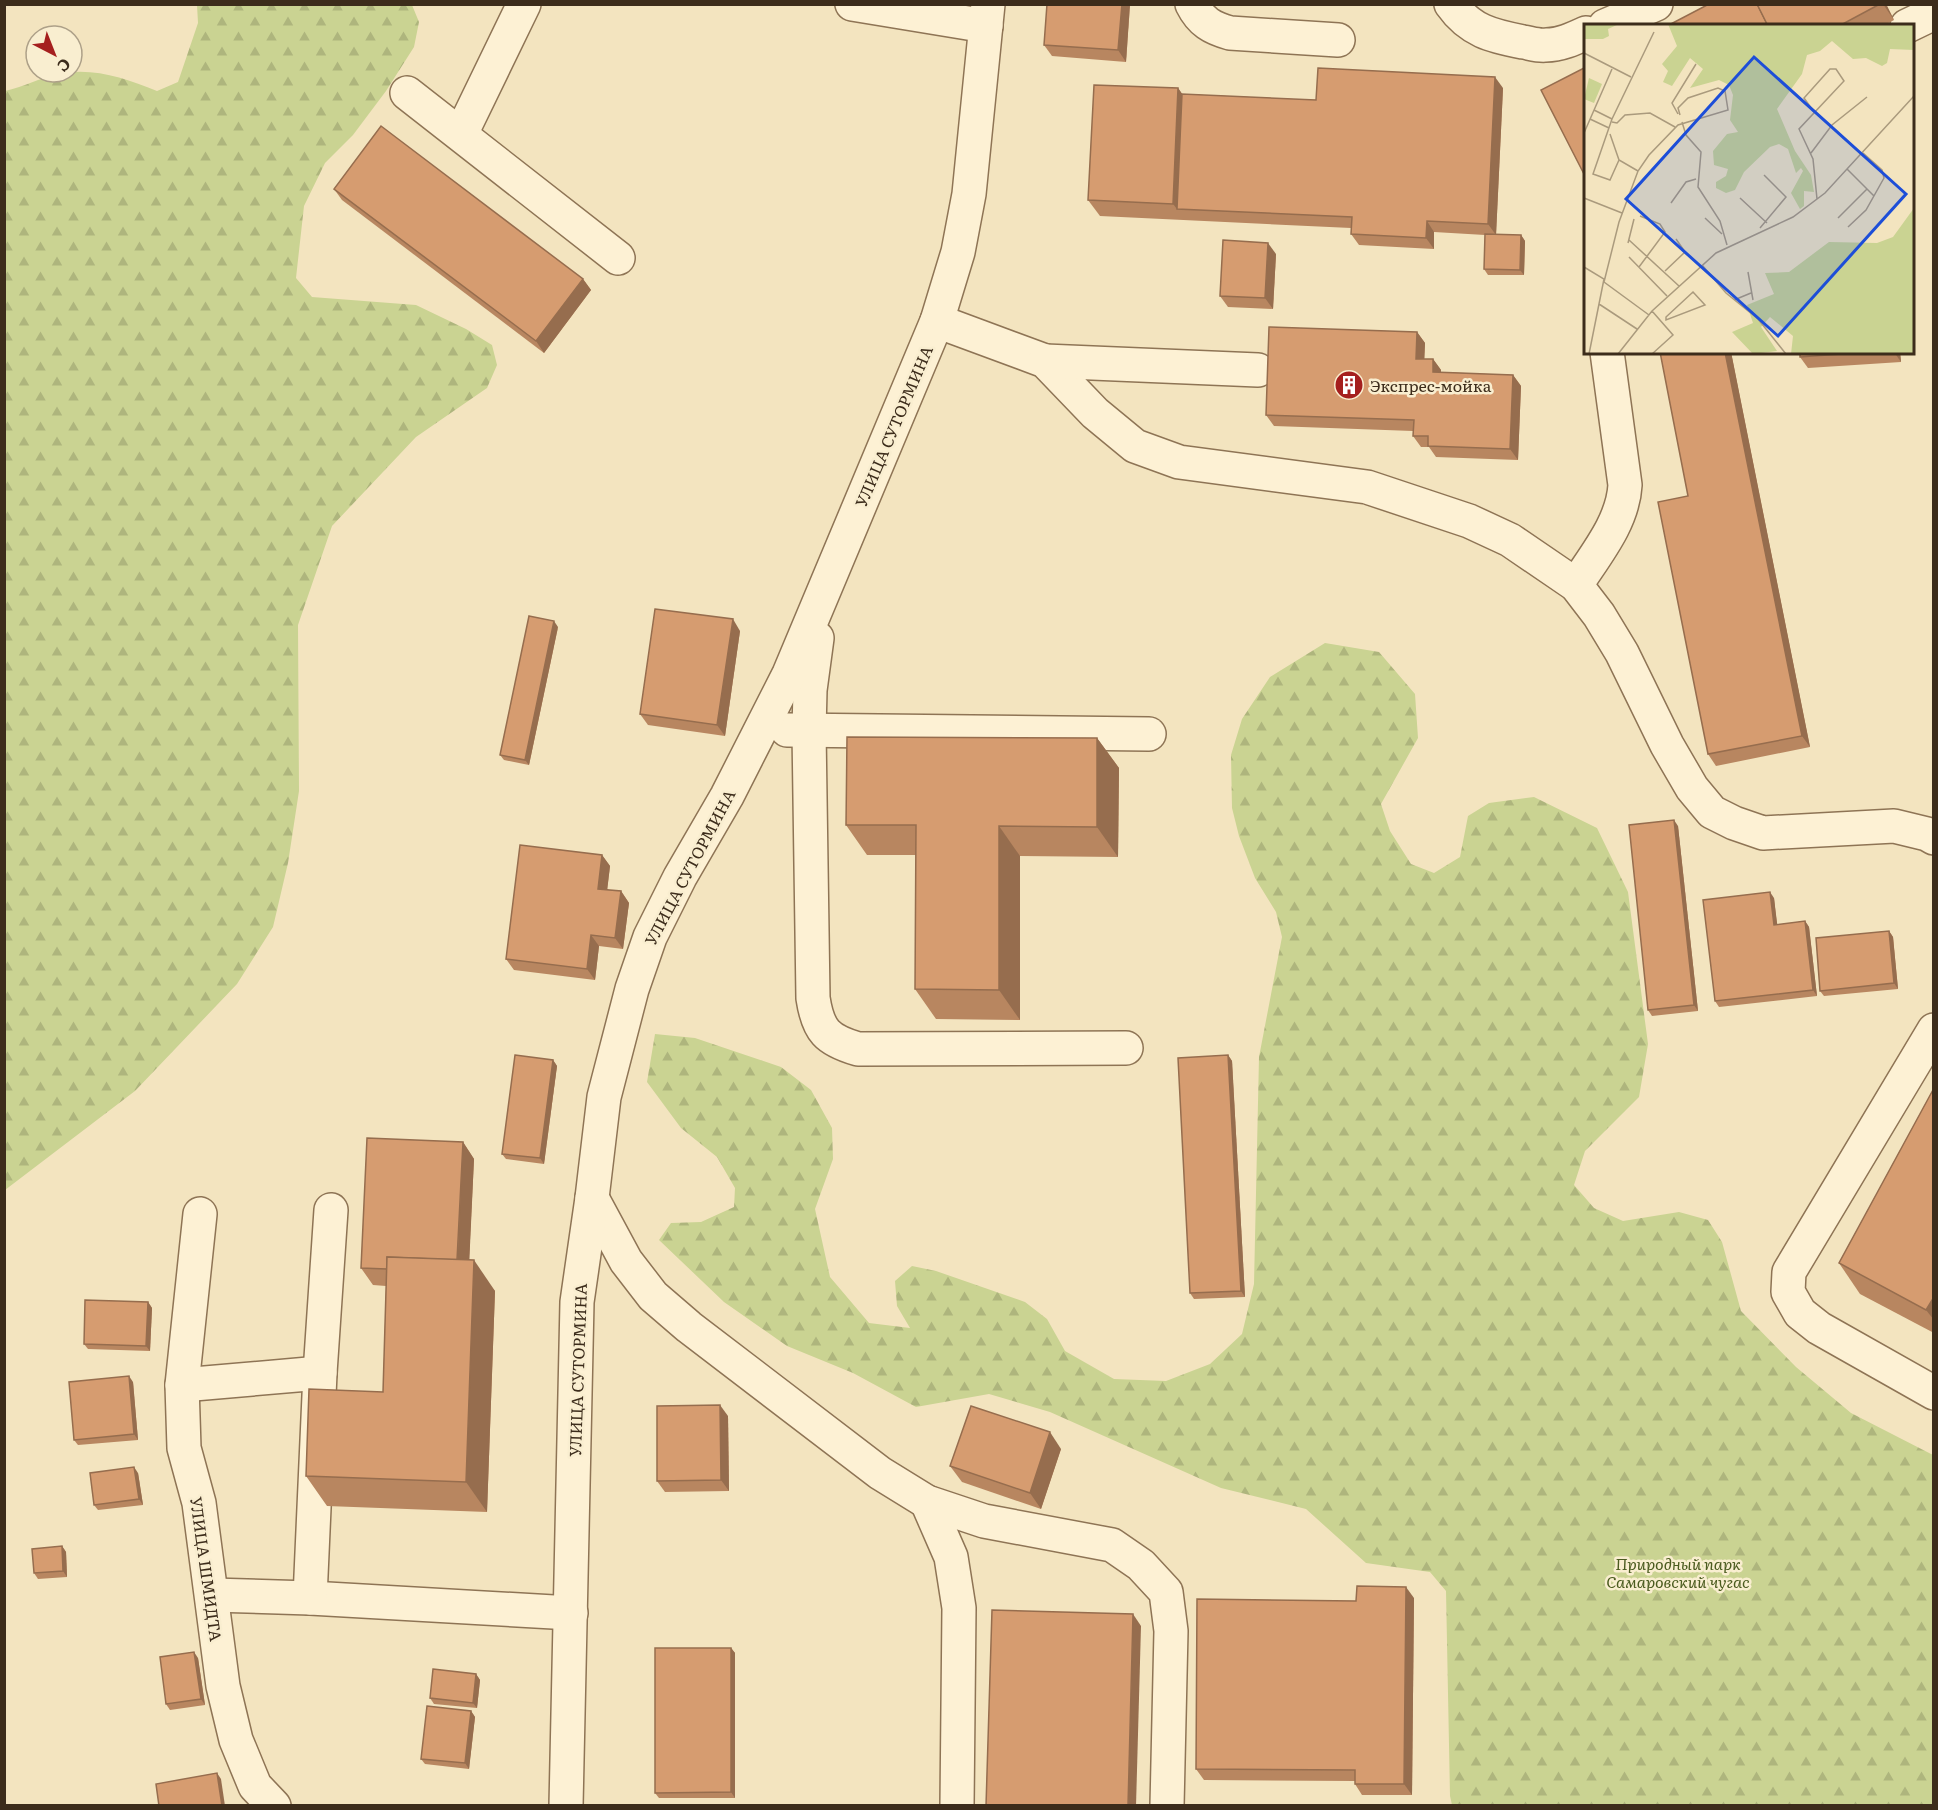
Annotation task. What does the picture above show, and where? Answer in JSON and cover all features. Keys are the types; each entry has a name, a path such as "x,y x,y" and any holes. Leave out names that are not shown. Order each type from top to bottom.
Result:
{"street":[{"path":"460,134 524,4"},
{"path":"852,4 987,16"},
{"path":"1192,4 1198,16 1213,28 1230,33 1338,40"},
{"path":"1451,4 1459,16 1472,27 1499,37 1544,46 1584,34"},
{"path":"1610,24 1656,4"},
{"name":"УЛИЦА СУТОРМИНА","path":"566,1806 577,1302 604,1098 632,989 650,937 680,878 727,796 789,674 937,321 958,252 969,194 987,16"},
{"path":"407,93 618,258"},
{"path":"937,321 1045,361 1258,370"},
{"path":"1576,585 1615,523 1624,501 1625,485 1607,354"},
{"path":"1045,361 1095,413 1135,446 1179,462 1367,487 1469,521 1510,540 1576,585 1599,615 1622,653 1667,745 1692,788 1712,812 1763,833 1894,826 1927,834 1934,838"},
{"path":"825,588 810,690 809,731 813,998 815,1016 826,1034 838,1043 858,1049 1126,1048"},
{"path":"760,730 1149,734"},
{"path":"1934,1030 1789,1272 1788,1292 1800,1313 1819,1328 1934,1393"},
{"path":"592,1198 626,1261 653,1296 689,1327 880,1473 927,1502 984,1521 1112,1545 1141,1565 1166,1592 1171,1631 1167,1806"},
{"path":"310,1598 320,1373 331,1210"},
{"name":"УЛИЦА ШМИДТА","path":"200,1214 182,1384 184,1448 199,1503 223,1686 236,1740 255,1786 274,1806"},
{"path":"182,1384 320,1373"},
{"path":"927,1502 951,1557 959,1608 957,1806"},
{"path":"212,1595 571,1612"}],"green space":[{"path":"197,5 412,5 419,22 414,47 386,91 353,135 325,163 304,206 296,278 312,297 416,305 466,329 492,345 497,365 487,388 416,437 332,526 298,625 299,791 288,863 273,927 237,984 135,1091 5,1190 5,91 27,84 84,84 84,72 109,75 157,91 178,82 198,23"},
{"name":"Природный парк Самаровский чугас","path":"1325,643 1379,652 1415,694 1418,738 1381,804 1390,831 1411,864 1434,873 1460,857 1468,816 1489,803 1534,797 1597,828 1628,892 1648,1044 1639,1097 1585,1151 1574,1185 1594,1208 1623,1221 1679,1212 1708,1220 1722,1242 1741,1311 1796,1367 1851,1413 1933,1455 1933,1805 1452,1805 1446,1591 1430,1572 1366,1563 1306,1509 1221,1488 1050,1412 989,1394 916,1407 853,1373 787,1346 724,1302 659,1240 671,1223 701,1222 734,1207 735,1188 717,1157 681,1128 647,1082 655,1034 695,1038 781,1067 811,1090 832,1128 833,1159 815,1209 830,1277 869,1323 910,1328 897,1306 895,1281 912,1266 936,1271 1025,1302 1047,1319 1065,1351 1114,1379 1166,1381 1210,1364 1242,1334 1254,1284 1259,1057 1282,937 1276,912 1255,878 1239,836 1232,808 1231,755 1242,719 1270,677"}],"building":[{"path":"1047,4 1122,4 1118,50 1044,45"},
{"path":"1709,4 1757,4 1767,24 1671,24"},
{"path":"1757,4 1880,4 1843,24 1767,24"},
{"path":"1318,68 1495,77 1488,224 1427,221 1426,238 1351,234 1352,217 1177,209 1182,94 1316,100"},
{"path":"1584,68 1584,174 1541,90"},
{"path":"1094,85 1178,88 1173,204 1088,200"},
{"path":"381,126 583,279 536,341 334,189"},
{"path":"1485,234 1521,235 1520,270 1484,269"},
{"path":"1223,240 1268,243 1265,298 1220,296"},
{"path":"1269,327 1417,332 1416,359 1433,359 1433,372 1513,375 1510,449 1428,446 1428,436 1413,436 1414,420 1266,415"},
{"path":"1660,354 1725,354 1802,736 1708,754 1658,502 1688,496"},
{"path":"1800,354 1842,354 1800,357"},
{"path":"655,609 733,619 717,725 640,714"},
{"path":"529,616 554,621 525,760 500,755"},
{"path":"847,737 1097,738 1097,827 999,826 999,990 915,989 916,825 846,825"},
{"path":"1674,820 1694,1005 1648,1010 1629,825"},
{"path":"520,845 602,855 598,889 621,891 615,938 591,935 587,969 506,959"},
{"path":"1770,892 1774,925 1805,921 1813,990 1715,1001 1703,900"},
{"path":"1889,931 1894,983 1820,991 1816,938"},
{"path":"515,1055 553,1060 540,1158 502,1154"},
{"path":"1228,1055 1241,1291 1190,1293 1178,1058"},
{"path":"1934,1088 1934,1297 1926,1310 1839,1263"},
{"path":"367,1138 463,1142 457,1260 387,1257 387,1269 361,1268"},
{"path":"387,1257 474,1260 466,1482 306,1476 309,1389 383,1392"},
{"path":"85,1300 148,1302 146,1346 84,1344"},
{"path":"129,1376 134,1434 74,1440 69,1382"},
{"path":"720,1405 721,1480 657,1481 657,1406"},
{"path":"971,1406 1050,1432 1030,1493 950,1466"},
{"path":"134,1467 139,1499 94,1505 90,1473"},
{"path":"62,1546 63,1571 34,1573 32,1549"},
{"path":"1357,1586 1406,1587 1404,1784 1355,1784 1355,1770 1196,1769 1197,1599 1356,1601"},
{"path":"992,1610 1133,1614 1128,1806 986,1806"},
{"path":"655,1648 731,1648 731,1792 655,1793"},
{"path":"194,1652 201,1699 166,1704 160,1657"},
{"path":"433,1669 476,1674 473,1703 430,1698"},
{"path":"427,1706 471,1711 465,1763 421,1759"},
{"path":"217,1773 222,1806 159,1806 156,1784"}],"place":[{"name":"Экспрес-мойка","path":"1349,385"}]}
